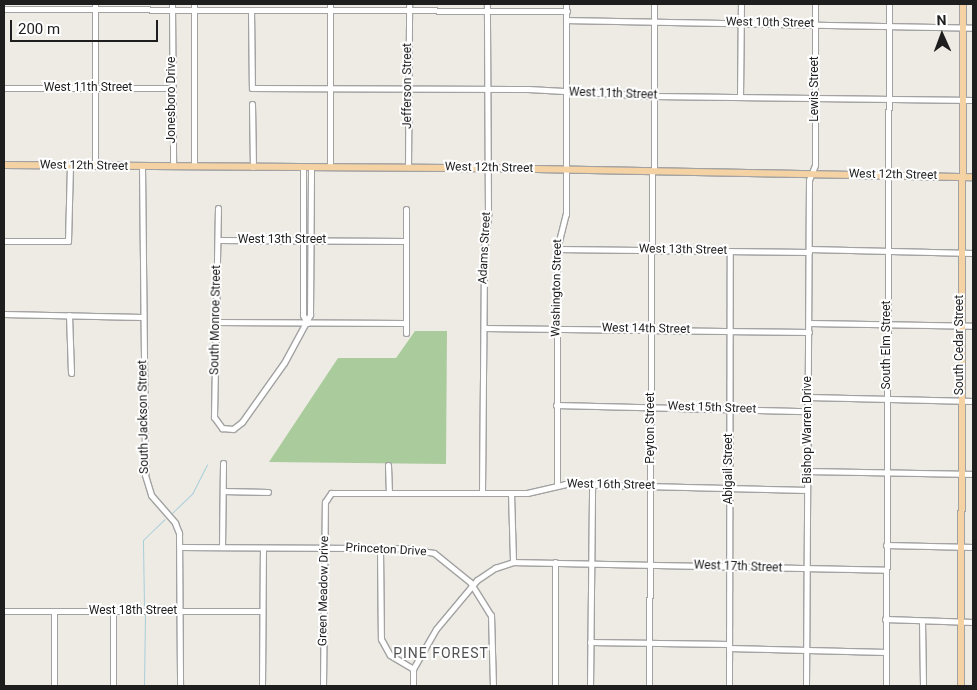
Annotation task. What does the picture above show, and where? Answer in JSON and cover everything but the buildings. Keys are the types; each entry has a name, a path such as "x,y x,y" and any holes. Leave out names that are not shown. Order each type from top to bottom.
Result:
{"main road":[{"name":"South Cedar Street","path":"961,686 960,252 962,4"},
{"name":"West 12th Street","path":"4,165 653,170 973,177"}],"street":[{"name":"Jonesboro Drive","path":"194,4 194,166"},
{"name":"Jefferson Street","path":"408,168 409,4"},
{"name":"Adams Street","path":"482,492 487,168 487,4"},
{"name":"Washington Street","path":"557,484 557,249 566,214 566,4"},
{"name":"Peyton Street","path":"649,686 654,4"},
{"path":"740,97 741,4"},
{"name":"Lewis Street","path":"812,174 815,97 815,4"},
{"name":"South Elm Street","path":"886,686 886,325 890,4"},
{"path":"95,7 95,166"},
{"name":"Jonesboro Drive","path":"172,7 173,166"},
{"path":"4,9 172,7 194,10 251,10 330,7 409,10 566,11"},
{"path":"330,7 330,167"},
{"name":"West 11th Street","path":"251,10 252,88 487,89 654,96 973,100"},
{"name":"West 10th Street","path":"566,20 973,28"},
{"name":"West 11th Street","path":"4,88 173,88"},
{"path":"252,104 253,167"},
{"path":"4,241 68,241 70,166"},
{"name":"South Jackson Street","path":"142,166 145,475 151,495 178,528 180,547 180,686"},
{"path":"303,167 303,315 307,322"},
{"path":"307,322 310,315 311,167"},
{"name":"Bishop Warren Drive","path":"806,686 809,250 810,180 812,174"},
{"name":"South Monroe Street","path":"218,208 214,417 222,428 234,429 242,422 284,363 307,322"},
{"path":"406,209 406,333"},
{"name":"West 13th Street","path":"218,240 406,241"},
{"name":"West 13th Street","path":"557,249 887,250 973,253"},
{"name":"Abigail Street","path":"729,686 730,251"},
{"path":"4,314 142,317"},
{"path":"69,315 70,373"},
{"path":"216,322 406,323"},
{"path":"809,323 973,326"},
{"name":"West 14th Street","path":"484,328 556,327 809,332"},
{"path":"808,397 973,400"},
{"name":"West 15th Street","path":"556,406 651,406 808,411"},
{"path":"222,547 223,463"},
{"path":"388,465 389,492"},
{"path":"808,471 973,474"},
{"name":"West 16th Street","path":"327,496 334,492 511,493 526,492 557,484 807,490"},
{"path":"590,686 592,485"},
{"path":"223,491 268,492"},
{"path":"511,493 513,562"},
{"name":"Green Meadow Drive","path":"323,686 324,548 327,496"},
{"path":"886,546 973,547"},
{"name":"Princeton Drive","path":"180,547 380,549 434,553 472,586 492,620 493,686"},
{"path":"262,686 263,548"},
{"path":"380,549 380,639 390,655 413,669 413,686"},
{"name":"West 17th Street","path":"413,669 429,639 472,586 490,570 513,562 650,564 808,570 885,570"},
{"path":"555,562 555,686"},
{"name":"West 18th Street","path":"4,611 262,611"},
{"path":"54,611 54,686"},
{"path":"113,611 113,686"},
{"path":"885,619 973,622"},
{"path":"922,621 924,686"},
{"path":"590,642 650,642 886,652"}],"green space":[{"path":"415,331 447,331 446,464 269,462 338,358 396,358"}],"waterway":[{"path":"172,513 192,494 207,465"},
{"path":"144,606 143,540 165,519"},
{"path":"144,686 145,614"}],"district":[{"name":"PINE FOREST","path":"441,653"}]}
